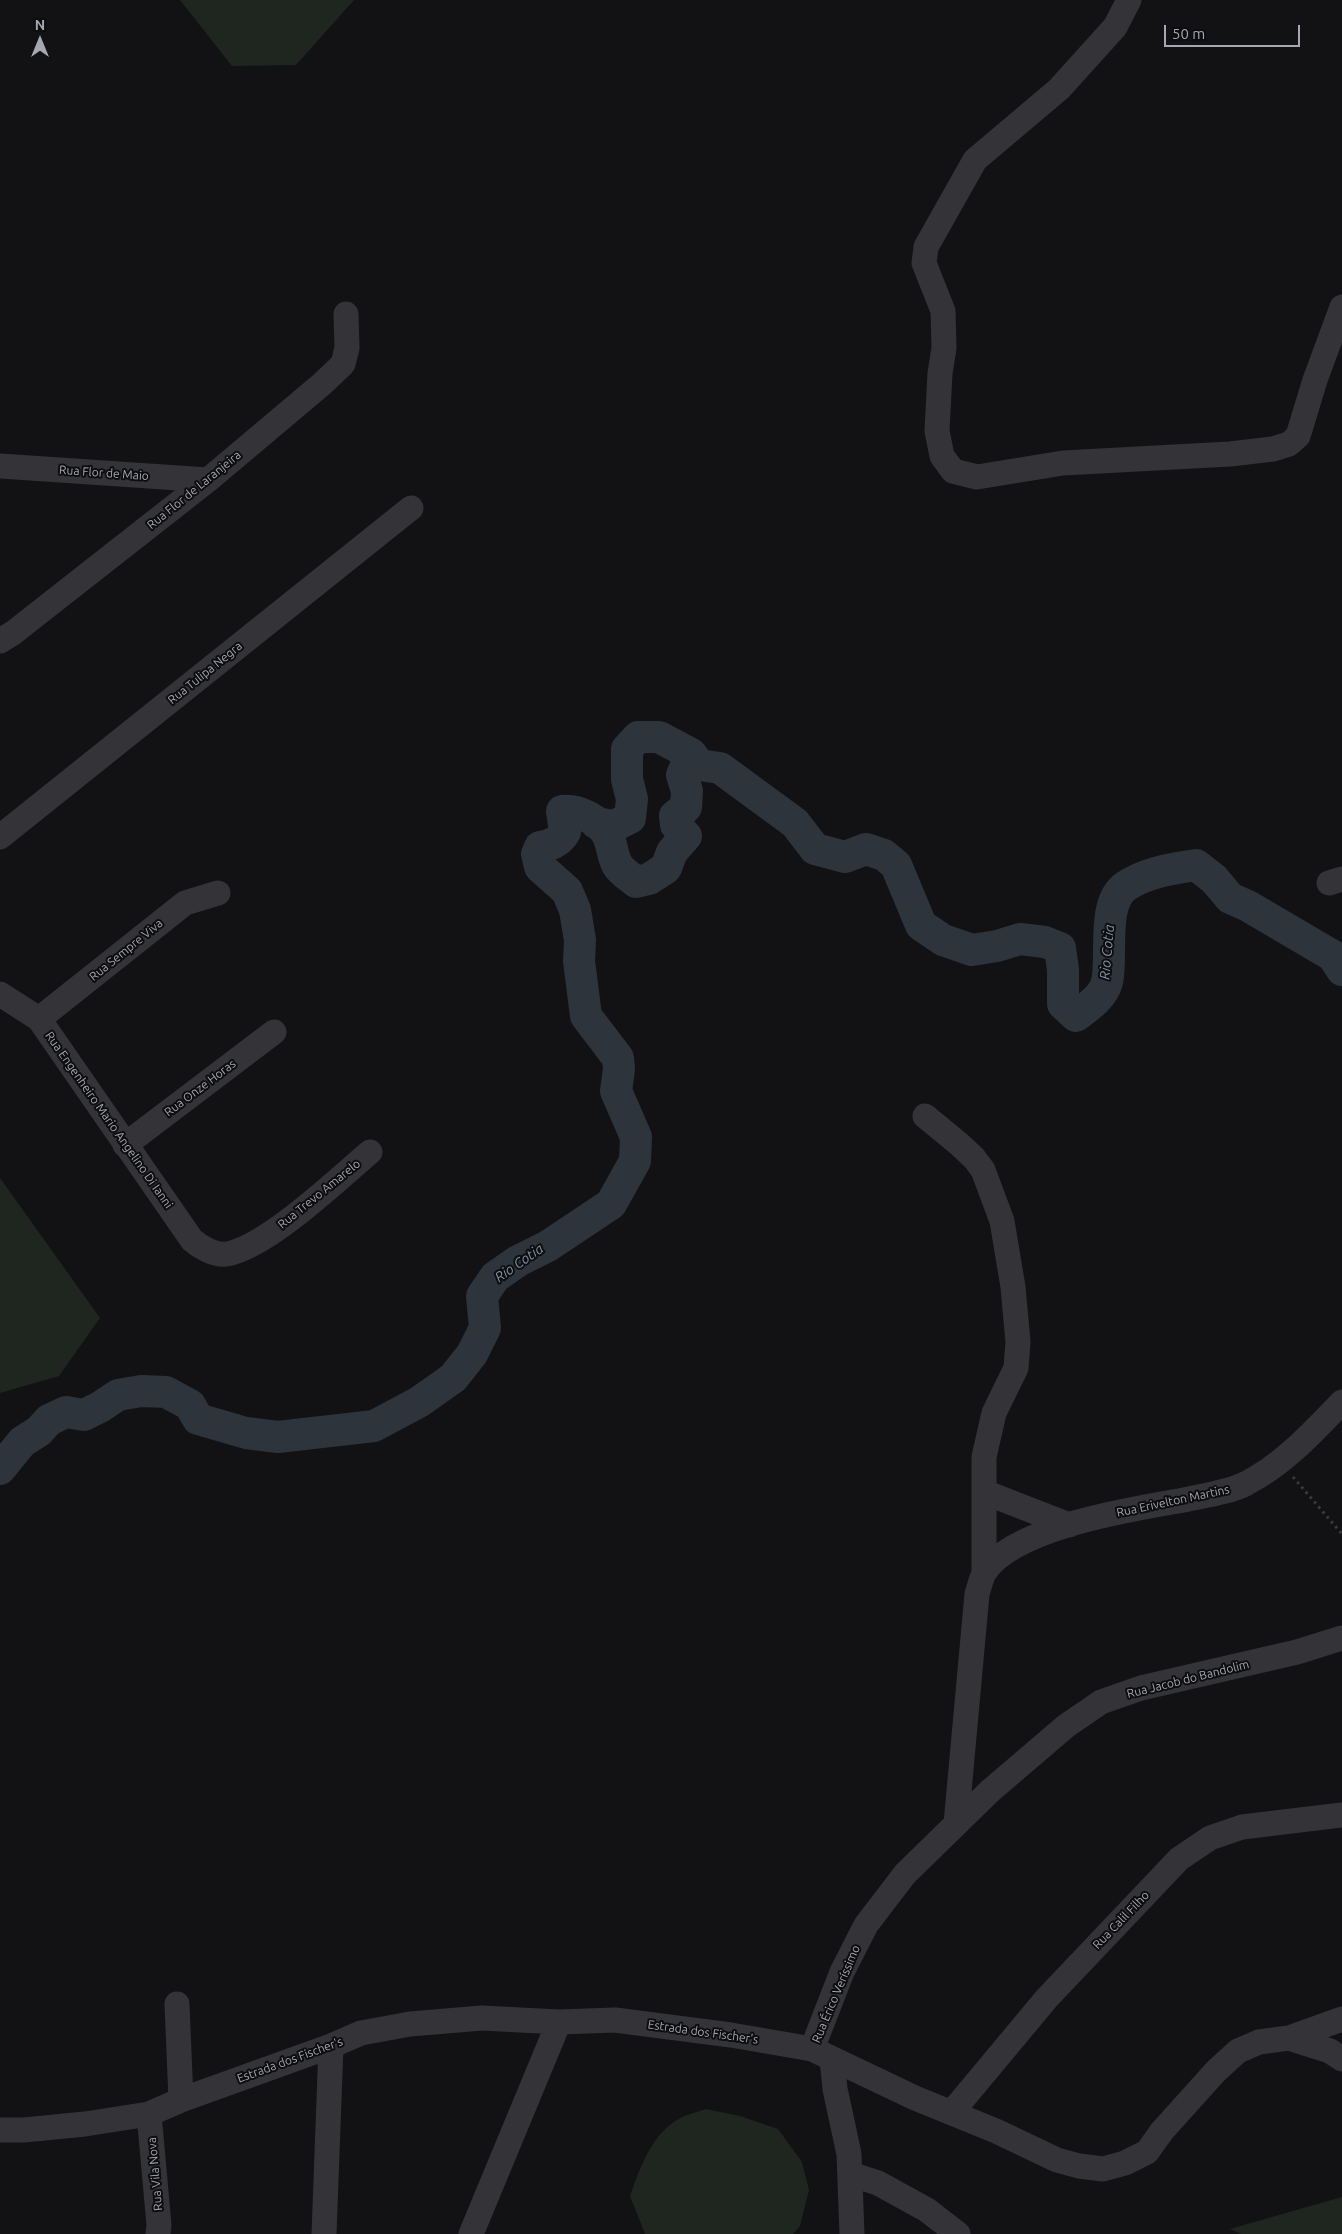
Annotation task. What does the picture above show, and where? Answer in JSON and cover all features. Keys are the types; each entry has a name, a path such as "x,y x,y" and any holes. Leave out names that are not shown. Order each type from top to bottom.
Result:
{"street":[{"path":"1129,0 1115,27 1059,89 975,160 926,247 924,263 944,311 944,348 940,372 937,431 942,456 953,471 977,477 1063,463 1230,454 1274,449 1288,444 1298,436 1315,380 1342,307"},
{"name":"Rua Flor de Laranjeira","path":"0,641 13,633 208,480 322,384 343,364 347,348 346,314"},
{"name":"Rua Flor de Maio","path":"0,466 208,480"},
{"name":"Rua Tulipa Negra","path":"0,837 411,508"},
{"name":"Rua Sempre Viva","path":"39,1019 185,903 218,893"},
{"name":"Rua Engenheiro Mario Angelino Di Ianni","path":"0,994 39,1019 192,1240 200,1247 212,1251"},
{"name":"Rua Onze Horas","path":"125,1144 274,1032"},
{"path":"925,1116 959,1144 983,1170 1002,1221 1008,1251 1018,1354 1016,1368 994,1413 987,1436 984,1457 984,1572 977,1594 956,1824"},
{"name":"Rua Trevo Amarelo","path":"212,1251 225,1254 246,1247 287,1221 370,1152"},
{"name":"Rua Erivelton Martins","path":"984,1572 1008,1549 1036,1536 1069,1525 1201,1496 1246,1484 1280,1462 1342,1402"},
{"path":"984,1492 1069,1525"},
{"name":"Rua Jacob do Bandolim","path":"956,1824 1066,1726 1101,1702 1141,1688 1297,1652 1342,1638"},
{"name":"Rua Calil Filho","path":"952,2112 1047,1998 1180,1859 1210,1838 1242,1827 1342,1815"},
{"name":"Rua Érico Veríssimo","path":"822,2054 842,1972 866,1925 905,1874 956,1824"},
{"path":"177,2004 181,2100"},
{"name":"Estrada dos Fischer's","path":"0,2130 24,2130 85,2124 149,2114 181,2100 331,2046 361,2033 410,2024 482,2018 559,2022 614,2020 731,2035 822,2054 914,2098 996,2131 1057,2160 1079,2166 1103,2169 1125,2163 1147,2152 1162,2131 1216,2071 1238,2051 1259,2042 1289,2038 1330,2051 1342,2059"},
{"path":"1289,2038 1342,2019"},
{"path":"471,2234 559,2022"},
{"path":"324,2234 331,2046"},
{"path":"822,2054 832,2069 849,2154 852,2234"},
{"name":"Rua Vila Nova","path":"149,2114 159,2225 158,2234"},
{"path":"850,2174 878,2184 927,2210 958,2234"}],"path":[{"path":"1280,1462 1342,1534"}],"shaded area":[{"path":"180,0 354,0 296,65 232,66"},
{"path":"0,1178 100,1318 59,1376 0,1393"},
{"path":"706,2109 740,2116 778,2129 802,2162 809,2190 800,2226 793,2234 645,2234 630,2196 647,2154 668,2127 680,2118"},
{"path":"1342,2197 1342,2234 1241,2234 1230,2229"}],"waterway":[{"name":"Rio Cotia","path":"596,823 614,826 630,818 632,799 627,779 627,749 638,737 659,737 691,754 699,765"},
{"name":"Rio Cotia","path":"0,1469 22,1442 39,1431 49,1420 66,1412 84,1415 118,1395 141,1391 166,1392 190,1405 198,1419 246,1433 278,1437 374,1426 419,1402 453,1378 472,1354 485,1328 482,1296 495,1277 518,1261 548,1246 611,1204 635,1161 636,1137 616,1091 619,1069 618,1058 586,1016 579,961 580,940 575,910 567,891 540,867 537,854 540,847 554,842 565,832 562,811 582,814 595,821 608,836 618,866 636,882 649,879 666,868 672,852 686,836 676,825 675,816 686,807 687,791 682,775 686,766 699,765 720,768 795,823 815,849 845,857 866,849 884,855 896,865 921,925 943,940 972,950 997,946 1020,939 1045,942 1060,948 1063,970 1063,1004 1076,1016 1099,997 1107,982 1109,971 1109,931 1113,905 1118,894 1126,886 1142,877 1178,868 1196,865 1214,879 1230,898 1248,906 1333,956 1342,970"}]}
